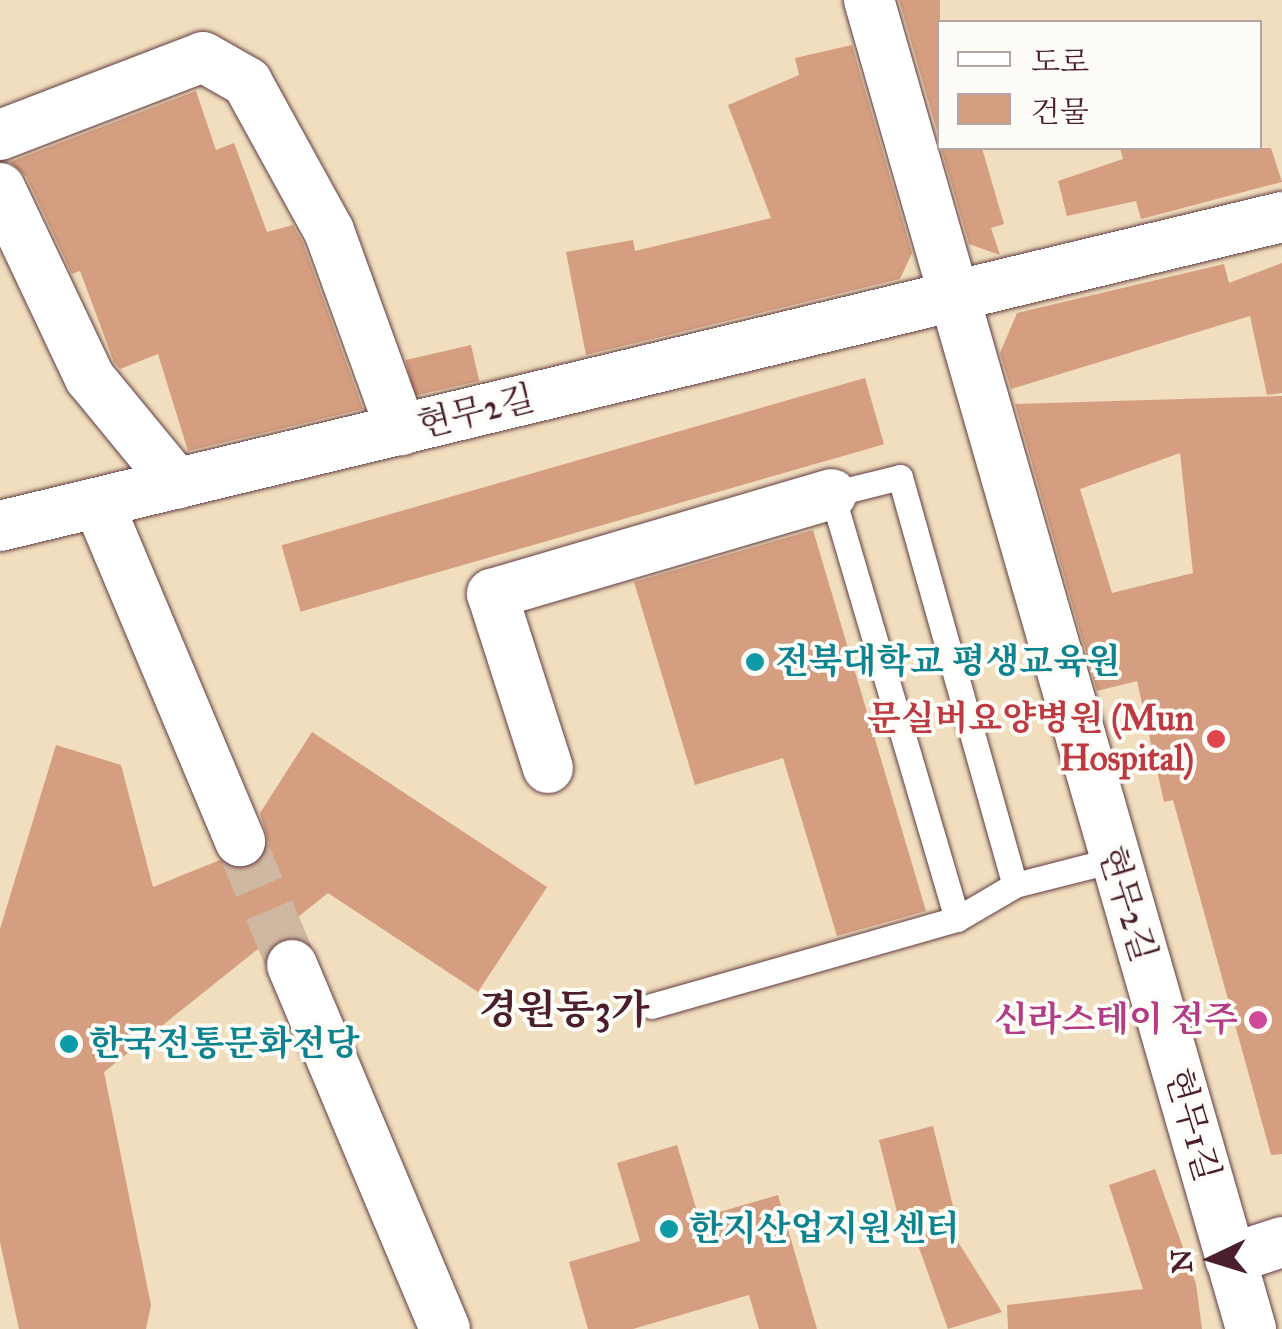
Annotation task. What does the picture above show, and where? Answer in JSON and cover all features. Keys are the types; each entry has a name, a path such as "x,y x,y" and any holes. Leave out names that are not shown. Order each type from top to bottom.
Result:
{"street":[{"path":"869,0 952,298"},
{"path":"0,135 203,57 247,82 329,231 401,430"},
{"path":"0,188 90,378 177,484"},
{"name":"현무2길","path":"0,526 1282,217"},
{"name":"현무2길","path":"952,298 1171,1048"},
{"path":"548,768 492,594 832,494"},
{"path":"98,503 240,841"},
{"path":"292,965 445,1329"},
{"name":"현무1길","path":"1171,1048 1250,1329"},
{"path":"1230,1259 1282,1242"}],"lane":[{"path":"957,918 832,494 900,476 1015,884"},
{"path":"651,1006 957,918 1015,884 1113,860"}],"building":[{"path":"899,0 940,0 937,131"},
{"path":"852,45 912,253 900,279 586,355 566,252 633,240 635,251 771,218 728,105 799,75 795,58"},
{"path":"196,91 216,150 234,143 267,232 293,225 303,243 363,409 188,451 158,354 120,369 114,362 80,271 72,274 26,176 10,162"},
{"path":"1271,148 1282,182 1141,219 1136,201 1067,216 1058,181 1123,159 1121,150"},
{"path":"942,150 983,150 1004,224 991,228 1000,255 969,244"},
{"path":"1282,263 1282,393 1267,395 1250,316 1011,389 1000,353 1017,313 1224,264 1229,283"},
{"path":"471,345 479,381 414,396 406,360"},
{"path":"865,378 884,444 301,612 282,545"},
{"path":"1282,396 1282,1154 1271,1155 1173,800 1164,802 1137,681 1097,691 1015,404","holes":["1180,453 1193,573 1112,593 1080,489"]},
{"name":"전북대학교 평생교육원","path":"813,530 926,911 837,936 783,758 695,785 634,582"},
{"name":"한국전통문화전당","path":"312,732 547,887 478,992 328,893 104,1072 151,1305 146,1329 19,1329 0,1242 0,929 56,745 121,765 153,887 220,860 237,870 262,859 269,844 260,813"},
{"path":"933,1126 953,1206 938,1210 1002,1312 948,1329 908,1217 899,1220 879,1140"},
{"name":"한지산업지원센터","path":"677,1145 699,1218 778,1195 817,1329 759,1329 749,1295 633,1329 588,1329 569,1262 640,1241 617,1163"},
{"path":"1155,1169 1196,1284 1202,1329 1008,1329 1007,1305 1143,1289 1109,1185"}],"tunnel":[{"path":"240,841 292,965"}],"place":[{"name":"전북대학교 평생교육원","path":"755,662"},
{"name":"문실버요양병원 (Mun Hospital)","path":"1216,739"},
{"name":"신라스테이 전주","path":"1258,1020"},
{"name":"한국전통문화전당","path":"69,1044"},
{"name":"한지산업지원센터","path":"669,1229"}],"district":[{"name":"경원동3가","path":"564,1010"}]}
